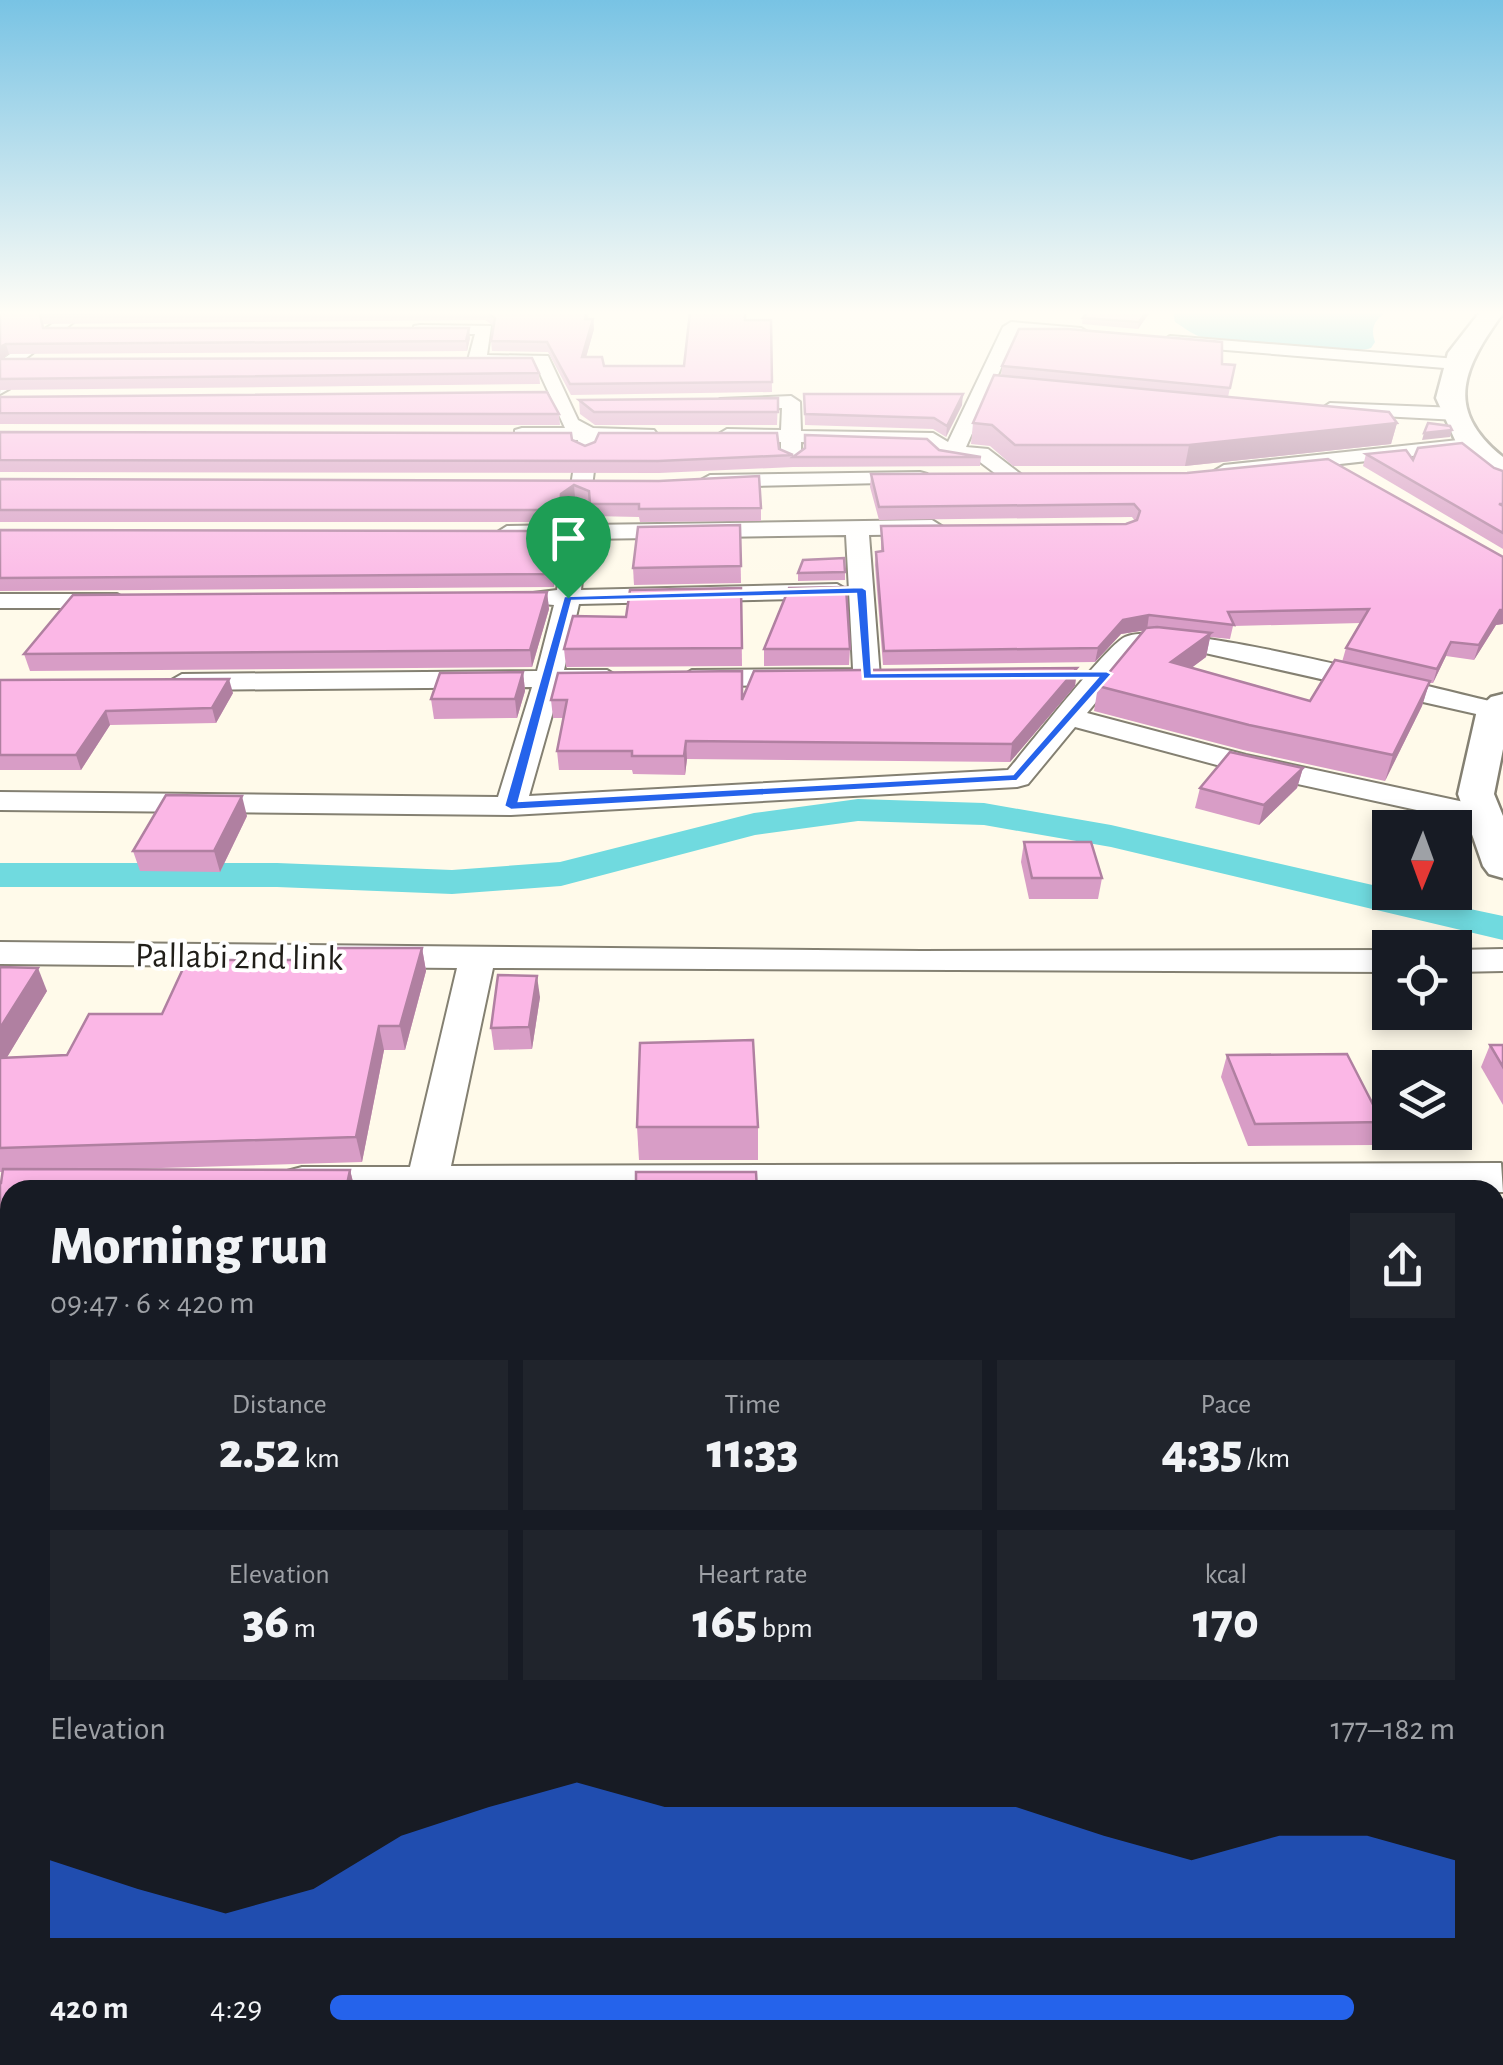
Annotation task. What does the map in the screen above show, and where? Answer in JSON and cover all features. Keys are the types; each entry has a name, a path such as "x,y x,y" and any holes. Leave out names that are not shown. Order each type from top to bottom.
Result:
{"highway":[{"path":"1455,408 1470,445 1503,472"}],"street":[{"path":"565,408 570,422 589,434"},
{"path":"791,408 791,504"},
{"path":"953,452 979,408"},
{"path":"1315,409 1458,414"},
{"path":"510,434 663,434"},
{"path":"511,806 568,598 577,533 567,482 589,434"},
{"path":"700,434 933,439 946,452 981,453 1023,479 977,479"},
{"path":"1202,474 1470,445"},
{"path":"1326,458 1360,478"},
{"path":"478,532 577,533 791,504 940,478"},
{"path":"567,482 610,482"},
{"path":"696,482 791,504 857,528 952,527"},
{"path":"156,682 877,677 862,590 857,528"},
{"path":"509,599 862,590"},
{"path":"0,602 137,601"},
{"path":"0,801 511,806 1017,778 1132,642 1172,640 1499,707 1476,794 1503,866"},
{"path":"1066,675 1106,674"},
{"path":"1069,718 1243,763 1481,815"},
{"name":"Pallabi 2nd link","path":"0,952 1372,961"},
{"path":"427,1180 478,958"},
{"path":"1472,960 1503,960"},
{"path":"1143,1180 1501,1178"}],"building":[{"path":"0,408 556,408 559,414 0,413"},
{"path":"589,408 778,408 778,412 594,412"},
{"path":"805,408 956,408 947,426 934,418 805,414"},
{"path":"979,408 1350,408 1389,412 1397,423 1189,445 1015,445 992,425 973,423"},
{"path":"1428,423 1450,426 1452,430 1424,433"},
{"path":"0,432 571,433 572,440 585,446 595,442 599,433 777,433 779,449 793,455 658,461 0,460"},
{"path":"805,435 927,439 939,450 981,457 793,457 805,448"},
{"path":"1462,443 1503,471 1503,504 1499,504 1503,506 1503,533 1366,454 1406,450 1413,460 1418,448"},
{"path":"1328,459 1503,557 1503,610 1479,645 1451,642 1437,669 1346,648 1369,609 1228,612 1234,625 1149,615 1123,620 1098,648 884,651 876,552 883,551 881,526 1126,524 1137,520 1140,511 1134,504 879,507 871,474 1187,473"},
{"path":"759,476 761,508 639,509 639,504 590,504 589,491 574,485 561,494 560,510 0,510 0,479 659,481"},
{"path":"740,525 741,566 633,568 638,527"},
{"path":"0,530 557,531 552,574 0,578"},
{"path":"844,558 845,572 798,573 803,560"},
{"path":"846,587 850,649 764,649 789,588"},
{"path":"741,588 742,648 564,649 573,616 626,617 630,590"},
{"path":"547,592 530,650 24,654 73,595"},
{"path":"1146,628 1211,633 1171,662 1310,701 1335,660 1430,681 1393,755 1249,725 1098,686"},
{"path":"1077,668 1012,744 686,741 684,756 557,751 567,700 551,700 558,673 742,671 742,700 754,671"},
{"path":"523,672 515,699 431,699 440,673"},
{"path":"229,679 212,708 106,711 76,755 0,755 0,680"},
{"path":"1230,752 1303,768 1264,805 1200,788"},
{"path":"166,795 242,796 214,851 133,851"},
{"path":"1024,842 1091,842 1102,878 1032,878"},
{"path":"334,948 422,948 400,1026 379,1026 356,1137 0,1148 0,1058 67,1055 89,1014 162,1014 187,960 330,960"},
{"path":"0,967 38,968 0,1028"},
{"path":"498,975 537,976 529,1027 491,1028"},
{"path":"753,1040 758,1127 637,1127 640,1043"},
{"path":"1490,1045 1503,1045 1503,1067"},
{"path":"1347,1054 1372,1103 1372,1122 1255,1124 1227,1055"},
{"path":"3,1169 350,1170 348,1180 1,1180"},
{"path":"636,1172 756,1172 756,1180 636,1180"}],"waterway":[{"path":"0,875 277,875 452,882 561,874 754,824 858,810 984,814 1111,836 1503,928"}],"route":[{"path":"862,590 867,677 1106,674 1017,778 511,806 568,598 862,590"}]}
